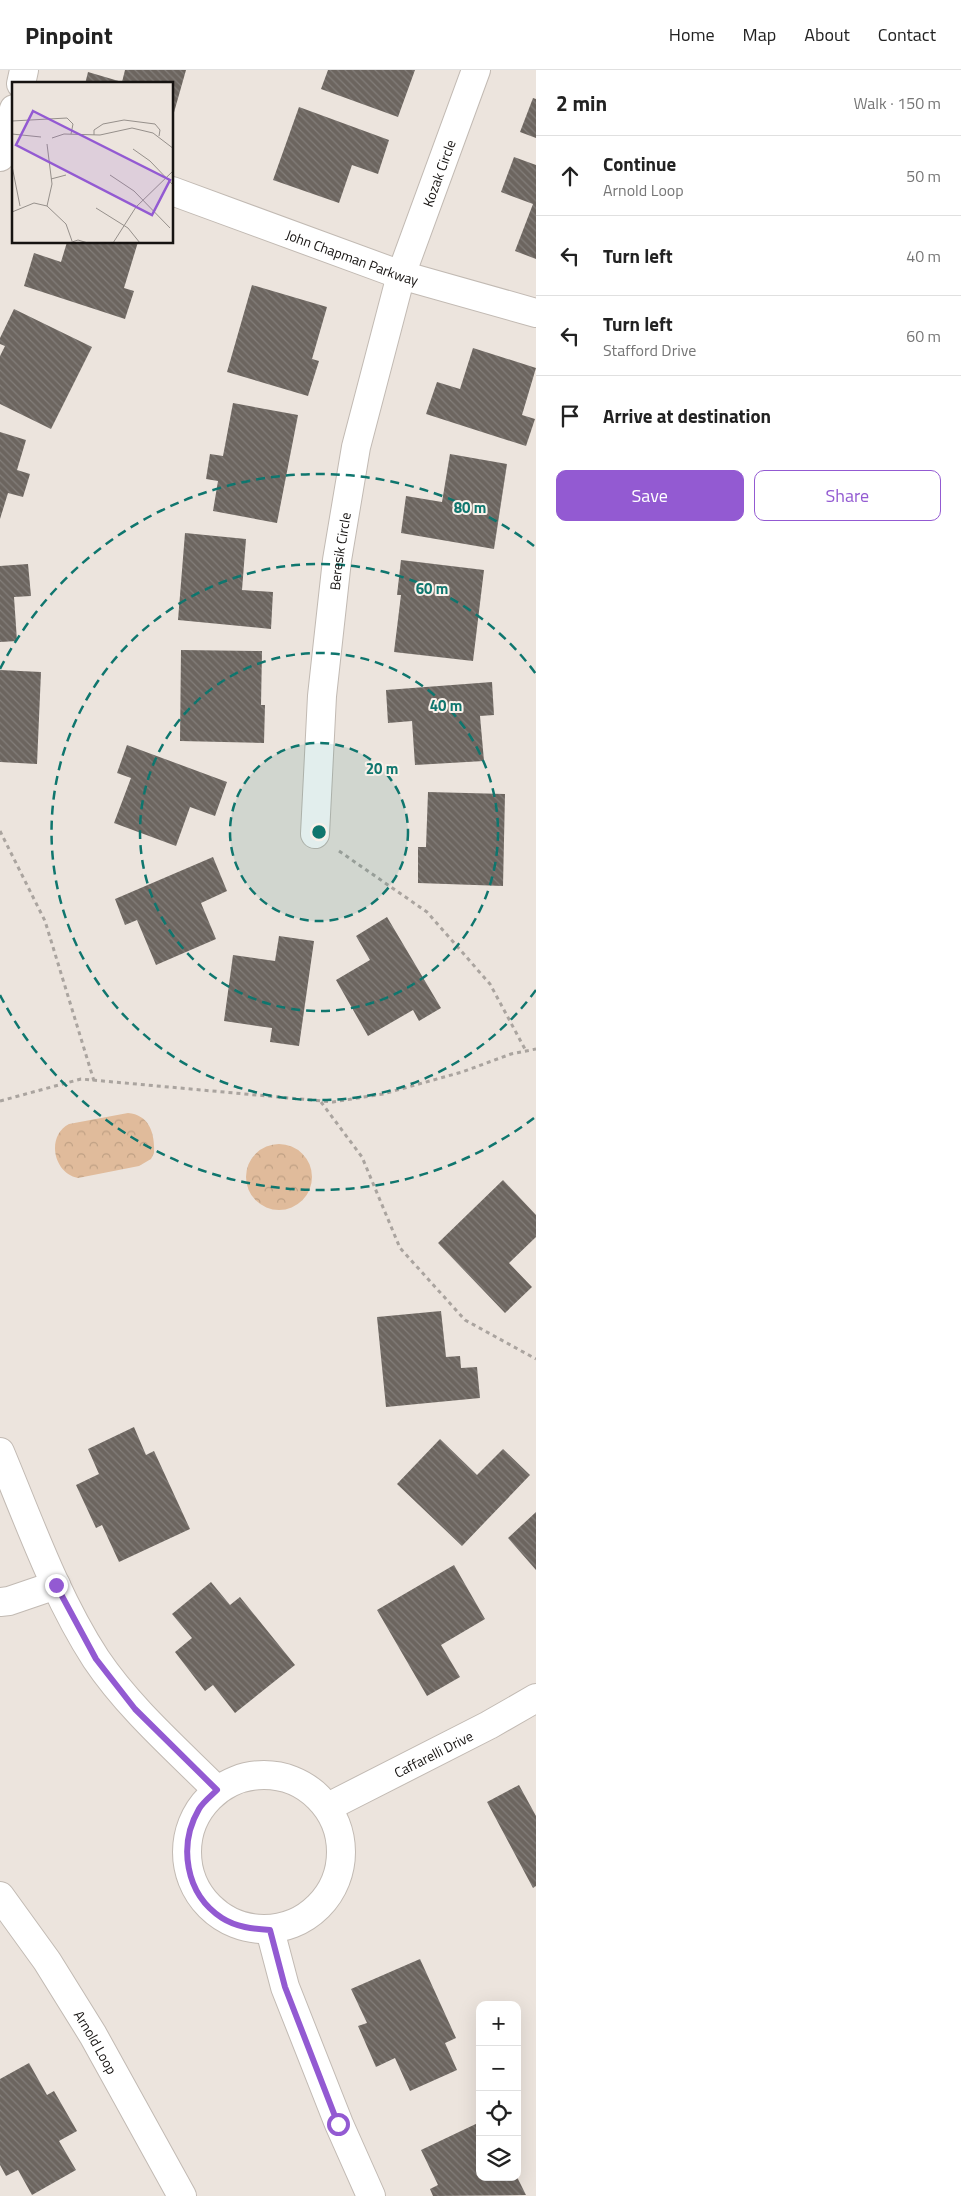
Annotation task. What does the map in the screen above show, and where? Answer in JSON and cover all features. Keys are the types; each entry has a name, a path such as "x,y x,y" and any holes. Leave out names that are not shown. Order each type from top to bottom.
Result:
{"street":[{"name":"Kozak Circle","path":"401,275 476,70"},
{"name":"John Chapman Parkway","path":"174,192 401,275 536,313"},
{"name":"Beresik Circle","path":"315,834 322,696 337,560 356,448 401,275"},
{"path":"0,1452 56,1585 96,1659 135,1709 217,1790"},
{"path":"0,1602 9,1602 56,1585"},
{"name":"Caffarelli Drive","path":"328,1807 489,1725 536,1698"},
{"path":"264,1774 280,1776 288,1778 310,1790 328,1807 339,1832 342,1860 335,1886 319,1908 296,1924 270,1930 245,1928 222,1918 203,1901 191,1879 186,1855 189,1830 200,1808 217,1790 239,1778 264,1774"},
{"name":"Arnold Loop","path":"0,1896 47,1961 93,2035 182,2196"},
{"path":"270,1930 285,1987 338,2124 371,2196"}],"path":[{"path":"0,830 45,921 94,1081"},
{"path":"315,834 427,912 490,984 526,1051"},
{"path":"0,1101 81,1080 333,1102 383,1094 536,1049"},
{"path":"321,1102 362,1157 400,1248 466,1320 536,1359"}],"green space":[{"path":"128,1113 141,1117 150,1127 154,1146 154,1153 151,1159 139,1166 78,1178 69,1175 63,1169 58,1162 55,1145 57,1137 62,1130 69,1124"},
{"path":"272,1144 286,1144 298,1149 307,1158 312,1170 310,1190 303,1201 286,1210 272,1210 260,1205 251,1196 246,1184 246,1170 251,1158 260,1149"}],"building":[{"path":"125,70 186,70 174,112 174,82 122,82"},
{"path":"328,70 415,70 398,117 321,89"},
{"path":"88,72 122,82 86,82"},
{"path":"533,98 536,99 536,138 520,132"},
{"path":"299,107 389,140 378,174 352,165 339,203 273,180"},
{"path":"514,157 536,165 536,259 515,251 533,204 501,192"},
{"path":"66,244 137,244 124,288 134,291 125,319 24,286 34,253 61,262"},
{"path":"252,285 327,307 312,359 319,361 308,396 227,372"},
{"path":"14,309 92,347 51,429 0,404 0,356 5,346 0,344 0,338"},
{"path":"473,348 536,368 522,415 535,419 526,446 426,414 437,382 460,389"},
{"path":"233,403 298,415 277,523 213,511 218,481 206,479 210,454 223,456"},
{"path":"0,432 26,440 17,470 30,474 23,497 8,493 0,519"},
{"path":"450,454 507,464 494,549 401,533 406,496 442,502"},
{"path":"185,533 246,539 242,590 273,592 271,629 178,620"},
{"path":"401,560 484,570 473,661 394,652 401,595 397,595"},
{"path":"28,564 31,596 14,597 17,641 0,642 0,566"},
{"path":"181,650 262,651 261,705 265,705 264,743 180,741"},
{"path":"0,670 41,672 37,764 0,762"},
{"path":"492,682 494,715 480,716 484,761 415,765 412,721 388,723 386,690"},
{"path":"127,745 227,782 215,816 190,807 176,846 114,823 131,778 117,773"},
{"path":"428,792 505,794 503,886 418,883 418,847 426,847"},
{"path":"213,857 227,891 201,903 216,939 156,965 137,920 125,925 115,899"},
{"path":"387,917 441,1008 419,1021 413,1010 368,1036 336,980 370,960 356,936"},
{"path":"279,936 314,941 299,1046 270,1042 272,1028 224,1021 233,955 275,961"},
{"path":"503,1180 536,1215 536,1237 509,1263 532,1287 505,1313 438,1243"},
{"path":"441,1311 446,1357 460,1356 461,1368 477,1367 480,1398 386,1407 377,1317"},
{"path":"134,1427 146,1455 154,1451 190,1529 119,1562 102,1525 96,1528 76,1485 99,1474 88,1449"},
{"path":"440,1439 477,1475 503,1449 530,1475 462,1546 397,1484"},
{"path":"536,1512 536,1570 508,1538"},
{"path":"454,1565 485,1619 441,1645 460,1677 427,1696 377,1610"},
{"path":"211,1582 230,1605 240,1597 295,1665 235,1713 213,1685 205,1691 175,1652 192,1638 172,1614"},
{"path":"519,1785 536,1816 536,1886 533,1888 487,1802"},
{"path":"420,1959 456,2038 445,2043 457,2070 410,2091 395,2058 376,2067 358,2026 367,2023 351,1989"},
{"path":"29,2063 47,2095 54,2091 77,2131 59,2141 76,2170 32,2195 18,2170 6,2176 0,2165 0,2079"},
{"path":"476,2124 476,2181 519,2181 526,2195 433,2196 430,2189 438,2185 421,2150"}],"route":[{"path":"56,1585 96,1659 135,1709 217,1790 200,1808 189,1830 186,1855 191,1879 203,1901 222,1918 245,1928 270,1930 285,1987 338,2124"}]}
